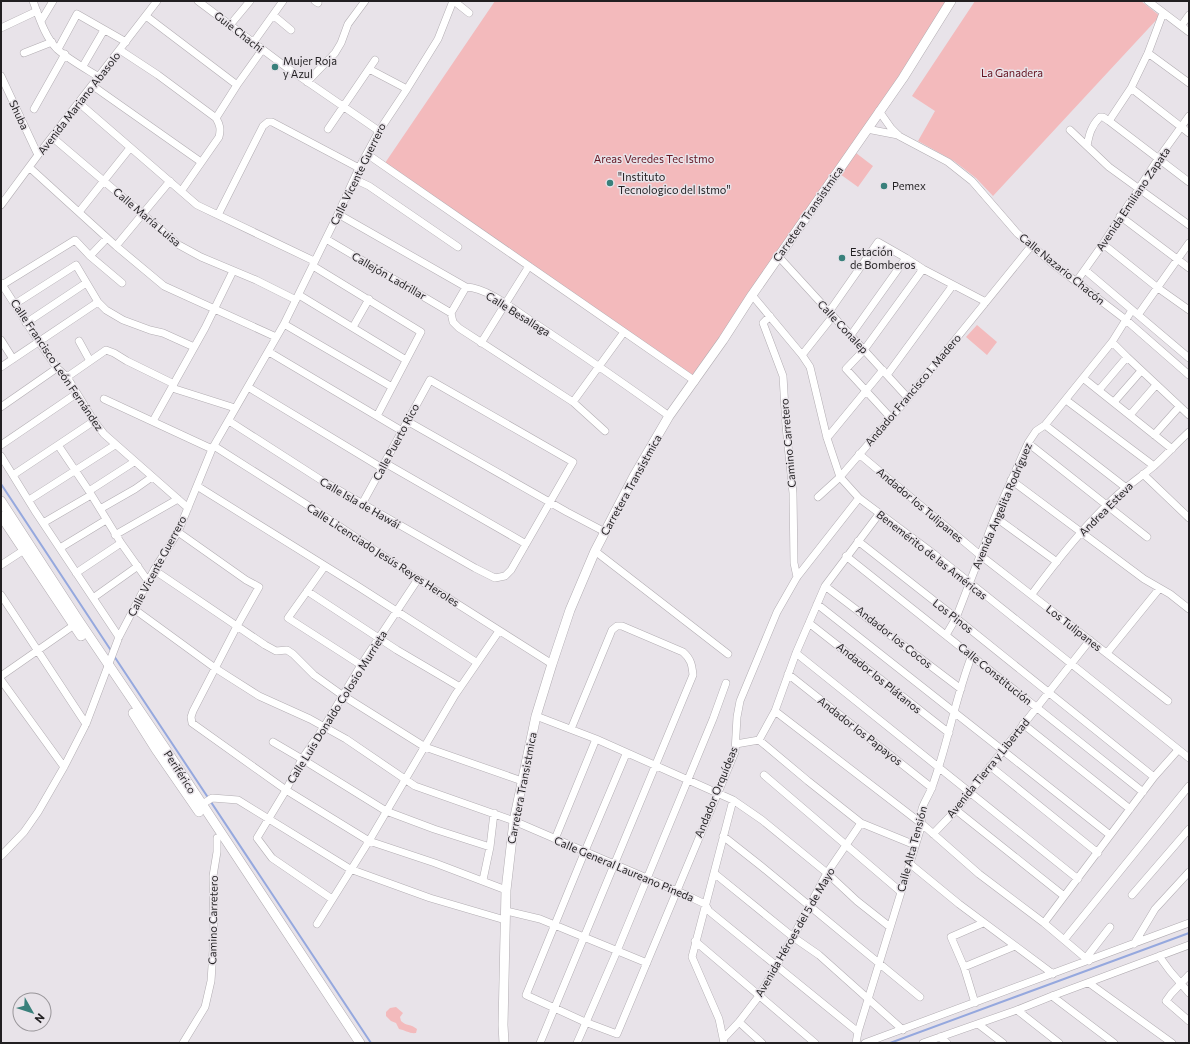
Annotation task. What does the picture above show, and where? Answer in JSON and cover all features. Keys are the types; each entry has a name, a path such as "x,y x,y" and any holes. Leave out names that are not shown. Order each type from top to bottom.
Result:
{"main road":[{"name":"Carretera Transistmica","path":"504,1043 503,1025 506,890 514,821 536,716 570,610 595,551 634,476 669,416 695,381 752,295 919,53 951,1"},
{"name":"Periférico","path":"1,501 76,623"},
{"name":"Periférico","path":"1,516 204,803 335,1010"},
{"name":"Periférico","path":"204,803 217,838 341,1019 360,1043"},
{"name":"Periférico","path":"341,1019 353,1043"}],"street":[{"path":"33,1 52,42 58,49 99,78"},
{"path":"41,21 53,1"},
{"name":"Avenida Mariano Abasolo","path":"1,205 157,1"},
{"name":"Guie Chachi","path":"198,1 262,50 379,130"},
{"path":"230,25 250,1"},
{"path":"254,43 284,1"},
{"path":"307,82 335,53 341,43 348,24 365,1"},
{"path":"453,1 469,13"},
{"name":"Calle Vicente Guerrero","path":"1,856 24,832 38,812 64,768 86,724 120,637 154,570 178,532 213,447 284,324 359,168 379,130 407,90 438,39 453,1"},
{"path":"1148,1 1189,32"},
{"path":"1,28 37,11"},
{"path":"1109,121 1131,88 1148,53 1163,12"},
{"path":"58,49 77,14 126,42"},
{"path":"273,15 290,30"},
{"path":"1181,26 1189,15"},
{"path":"146,16 237,85"},
{"path":"83,66 104,30"},
{"path":"24,53 52,42"},
{"path":"120,50 158,75 216,118 220,124 221,130 219,137 182,190"},
{"path":"216,118 262,50"},
{"path":"1148,53 1189,83"},
{"path":"34,109 65,54"},
{"path":"328,129 375,60"},
{"path":"369,69 407,90"},
{"name":"Shuba","path":"1,76 38,155"},
{"path":"93,86 201,162"},
{"path":"1131,88 1189,133"},
{"path":"79,103 197,204 312,266 369,299 421,332 377,416"},
{"name":"Calle Nazario Chacón","path":"879,111 890,128 899,136 948,162 972,181 1017,233 1076,282 1126,320 1189,375"},
{"name":"Avenida Emiliano Zapata","path":"1076,282 1103,244 1158,159 1189,116"},
{"path":"1087,146 1089,134 1094,123 1102,117 1189,182"},
{"path":"218,215 263,126 268,122 272,122 359,168"},
{"name":"Calle Nazario Chacón","path":"867,129 899,136"},
{"path":"1070,130 1109,167 1189,225"},
{"name":"Calle María Luisa","path":"52,137 179,245 201,257 297,297 353,327 406,360"},
{"path":"79,212 130,148"},
{"path":"367,154 695,381"},
{"path":"29,167 116,246 164,286 276,336"},
{"path":"354,179 369,186 458,246"},
{"path":"116,246 170,181"},
{"name":"Calle Besallaga","path":"338,214 466,287 486,293 505,304 600,366 669,416"},
{"path":"1120,216 1189,268"},
{"path":"90,256 107,238"},
{"name":"Callejón Ladrillar","path":"326,239 451,313"},
{"path":"2,284 75,240 90,256 122,283"},
{"path":"802,355 878,242 923,269 986,302"},
{"path":"1138,315 1189,243"},
{"path":"1103,244 1158,288 1189,310"},
{"name":"Andador Francisco I. Madero","path":"818,497 840,477 890,417 908,398 1032,245"},
{"name":"Calle Conalep","path":"779,257 908,398"},
{"path":"851,335 906,258"},
{"path":"14,304 76,265 98,302 106,310 123,320 162,333 194,347"},
{"path":"481,342 529,266"},
{"path":"890,417 846,369 864,350 923,269"},
{"path":"1085,270 1189,358 1182,368"},
{"path":"153,421 194,347 233,271"},
{"path":"26,323 86,283"},
{"name":"Calle Francisco León Fernández","path":"2,284 26,323 57,368 67,377 76,394 104,434 188,508"},
{"path":"827,438 866,390 885,373 953,285"},
{"path":"466,287 451,313 453,322 459,328 572,402 605,431"},
{"name":"Benemérito de las Américas","path":"752,295 802,355 810,367 827,438 840,477 859,498 934,554 1189,758"},
{"path":"353,327 369,299"},
{"path":"1,367 98,302"},
{"name":"Avenida Angelita Rodríguez","path":"946,635 956,618 995,517 1028,443 1036,431 1045,425 1066,400 1112,342 1132,310"},
{"name":"Camino Carretero","path":"770,316 763,323 783,376 786,426 793,493 794,563 797,577"},
{"path":"284,324 392,387"},
{"path":"572,402 624,332"},
{"path":"1,340 13,359"},
{"path":"79,341 90,361"},
{"path":"1112,342 1126,357 1189,415"},
{"path":"67,377 106,350 173,386 235,408"},
{"path":"269,352 402,431"},
{"path":"1099,390 1126,357"},
{"path":"1,407 57,368"},
{"path":"1114,402 1141,371"},
{"path":"1083,378 1172,449"},
{"name":"Calle Puerto Rico","path":"362,504 430,380 573,462 550,502"},
{"path":"1130,415 1156,385"},
{"path":"248,387 383,466 526,544 550,502"},
{"path":"1,445 76,394"},
{"name":"Calle Licenciado Jesús Reyes Heroles","path":"104,399 213,447 315,510 418,579 552,664"},
{"path":"1066,400 1154,466"},
{"path":"1154,435 1179,407"},
{"path":"13,475 94,421"},
{"name":"Calle Isla de Hawái","path":"229,421 320,480 475,568 496,578 505,576 511,570 526,544"},
{"path":"408,421 604,532"},
{"path":"1045,425 1125,487"},
{"name":"Andrea Esteva","path":"1032,594 1056,562 1106,505 1125,487 1154,466 1188,436"},
{"path":"1028,443 1147,537"},
{"path":"29,500 115,445"},
{"path":"58,446 90,493 115,535 148,581"},
{"name":"Andador los Tulipanes","path":"859,454 980,555"},
{"path":"1,456 43,523 120,637"},
{"path":"43,523 90,493 134,462"},
{"path":"1143,474 1189,518"},
{"path":"100,509 135,489 152,477"},
{"path":"1011,480 1081,533 1159,589 1170,594 1189,609"},
{"path":"197,486 476,662"},
{"name":"Andador Orquídeas","path":"585,1022 617,1034 735,752 737,718 740,701 777,612 797,577 859,498"},
{"path":"115,535 178,499"},
{"path":"759,740 775,711 796,652 825,586 846,556 879,514"},
{"path":"995,517 1056,562"},
{"path":"60,548 106,520"},
{"path":"178,532 246,580 259,587 193,711 191,717 192,723 286,790 369,841 483,880 506,890"},
{"name":"Los Pinos","path":"858,541 1154,777"},
{"path":"76,573 121,543"},
{"path":"1,565 24,550"},
{"path":"595,551 728,654"},
{"name":"Los Tulipanes","path":"980,555 1168,701"},
{"name":"Calle Constitución","path":"846,556 1143,792"},
{"path":"93,598 138,566"},
{"path":"325,566 288,618 361,665"},
{"path":"154,570 265,646 276,651 287,650 314,675 342,695 425,747 522,781"},
{"name":"Calle Luis Donaldo Colosio Murrieta","path":"332,899 272,858 257,838 286,790 302,759 324,727 361,665 418,579"},
{"name":"Andador los Cocos","path":"825,586 961,689"},
{"path":"1107,654 1159,589"},
{"path":"307,591 397,650 460,687"},
{"path":"1,595 86,724"},
{"path":"817,604 1110,835"},
{"name":"Calle General Laureano Pineda","path":"134,609 215,668 259,696 346,739 415,786 514,821 705,904 709,911 776,967 858,1032"},
{"path":"1,676 76,623"},
{"name":"Andador los Plátanos","path":"809,623 949,733"},
{"path":"540,1043 693,675 689,657 683,652 622,626 617,626 612,630 571,729"},
{"path":"317,924 350,869 369,841 460,687 499,630"},
{"name":"Avenida Tierra y Libertad","path":"933,834 956,810 1002,749 1090,640"},
{"path":"796,652 1078,879"},
{"name":"Calle Alta Tensión","path":"856,1043 858,1032 922,824 920,816 921,808 932,788 972,655"},
{"name":"Andador los Papayos","path":"788,674 932,788"},
{"path":"1,680 64,768"},
{"path":"577,1043 617,951 686,780 713,719 726,683"},
{"path":"775,711 922,824 979,874 1044,923 1087,959"},
{"path":"536,716 596,739 626,754 655,765 733,800 762,820 857,901 890,927"},
{"path":"1023,724 1130,809"},
{"path":"555,839 596,739"},
{"path":"736,744 759,740 861,823 915,845"},
{"path":"272,742 386,811 434,829 490,847"},
{"path":"1044,923 1154,777 1178,750"},
{"path":"585,1022 526,996 626,754"},
{"path":"990,766 1098,852"},
{"path":"764,775 845,846 901,892"},
{"path":"1064,940 1189,786"},
{"path":"204,803 238,800 350,869 430,898 506,915 540,919 647,963"},
{"path":"724,1040 719,1019 692,957 733,800"},
{"path":"956,810 1064,896"},
{"path":"483,880 490,847 494,813"},
{"name":"Avenida Héroes del 5 de Mayo","path":"724,1040 758,996 810,907 827,874 861,823"},
{"path":"1132,894 1189,829"},
{"path":"723,836 920,997"},
{"name":"Camino Carretero","path":"183,1043 205,1006 211,982 214,936 213,876 217,852 217,838"},
{"path":"909,863 959,904 1053,974"},
{"path":"1134,944 1155,909 1189,872"},
{"path":"714,873 793,937 819,955 904,1030"},
{"path":"975,1003 964,967 950,937 984,923"},
{"path":"866,1043 1053,974 1087,959 1134,944 1189,923"},
{"path":"1087,959 1110,927"},
{"path":"695,941 815,1043"},
{"path":"923,1043 1017,1010 1189,945"},
{"path":"964,967 1015,946"},
{"path":"1159,956 1180,984 1189,993"},
{"path":"1189,975 1166,1001 1189,1021"},
{"path":"1089,983 1163,1040 1172,1043"},
{"path":"1052,996 1114,1043"},
{"path":"1017,1010 1059,1043"},
{"path":"739,1022 762,1043"},
{"path":"978,1024 1003,1043"},
{"path":"940,1037 948,1043"}],"green space":[{"name":"Areas Veredes Tec Istmo","path":"495,1 953,1 695,381 385,163"},
{"name":"La Ganadera","path":"975,1 1141,1 1160,16 993,196 976,178 954,161 918,141 935,111 912,96"},
{"path":"856,153 873,166 858,187 840,174"},
{"path":"977,325 997,342 987,355 966,337"},
{"path":"396,1007 403,1013 400,1017 401,1021 417,1029 416,1033 399,1029 396,1023 391,1021 386,1016 386,1012 390,1008"}],"waterway":[{"path":"1,484 112,652"},
{"path":"114,656 371,1043"},
{"path":"890,1043 1189,933"}],"place":[{"name":"Mujer Roja y Azul","path":"275,67"},
{"name":"\"Instituto Tecnologico del Istmo\"","path":"610,183"},
{"name":"Pemex","path":"884,186"},
{"name":"Estación de Bomberos","path":"842,258"}]}
